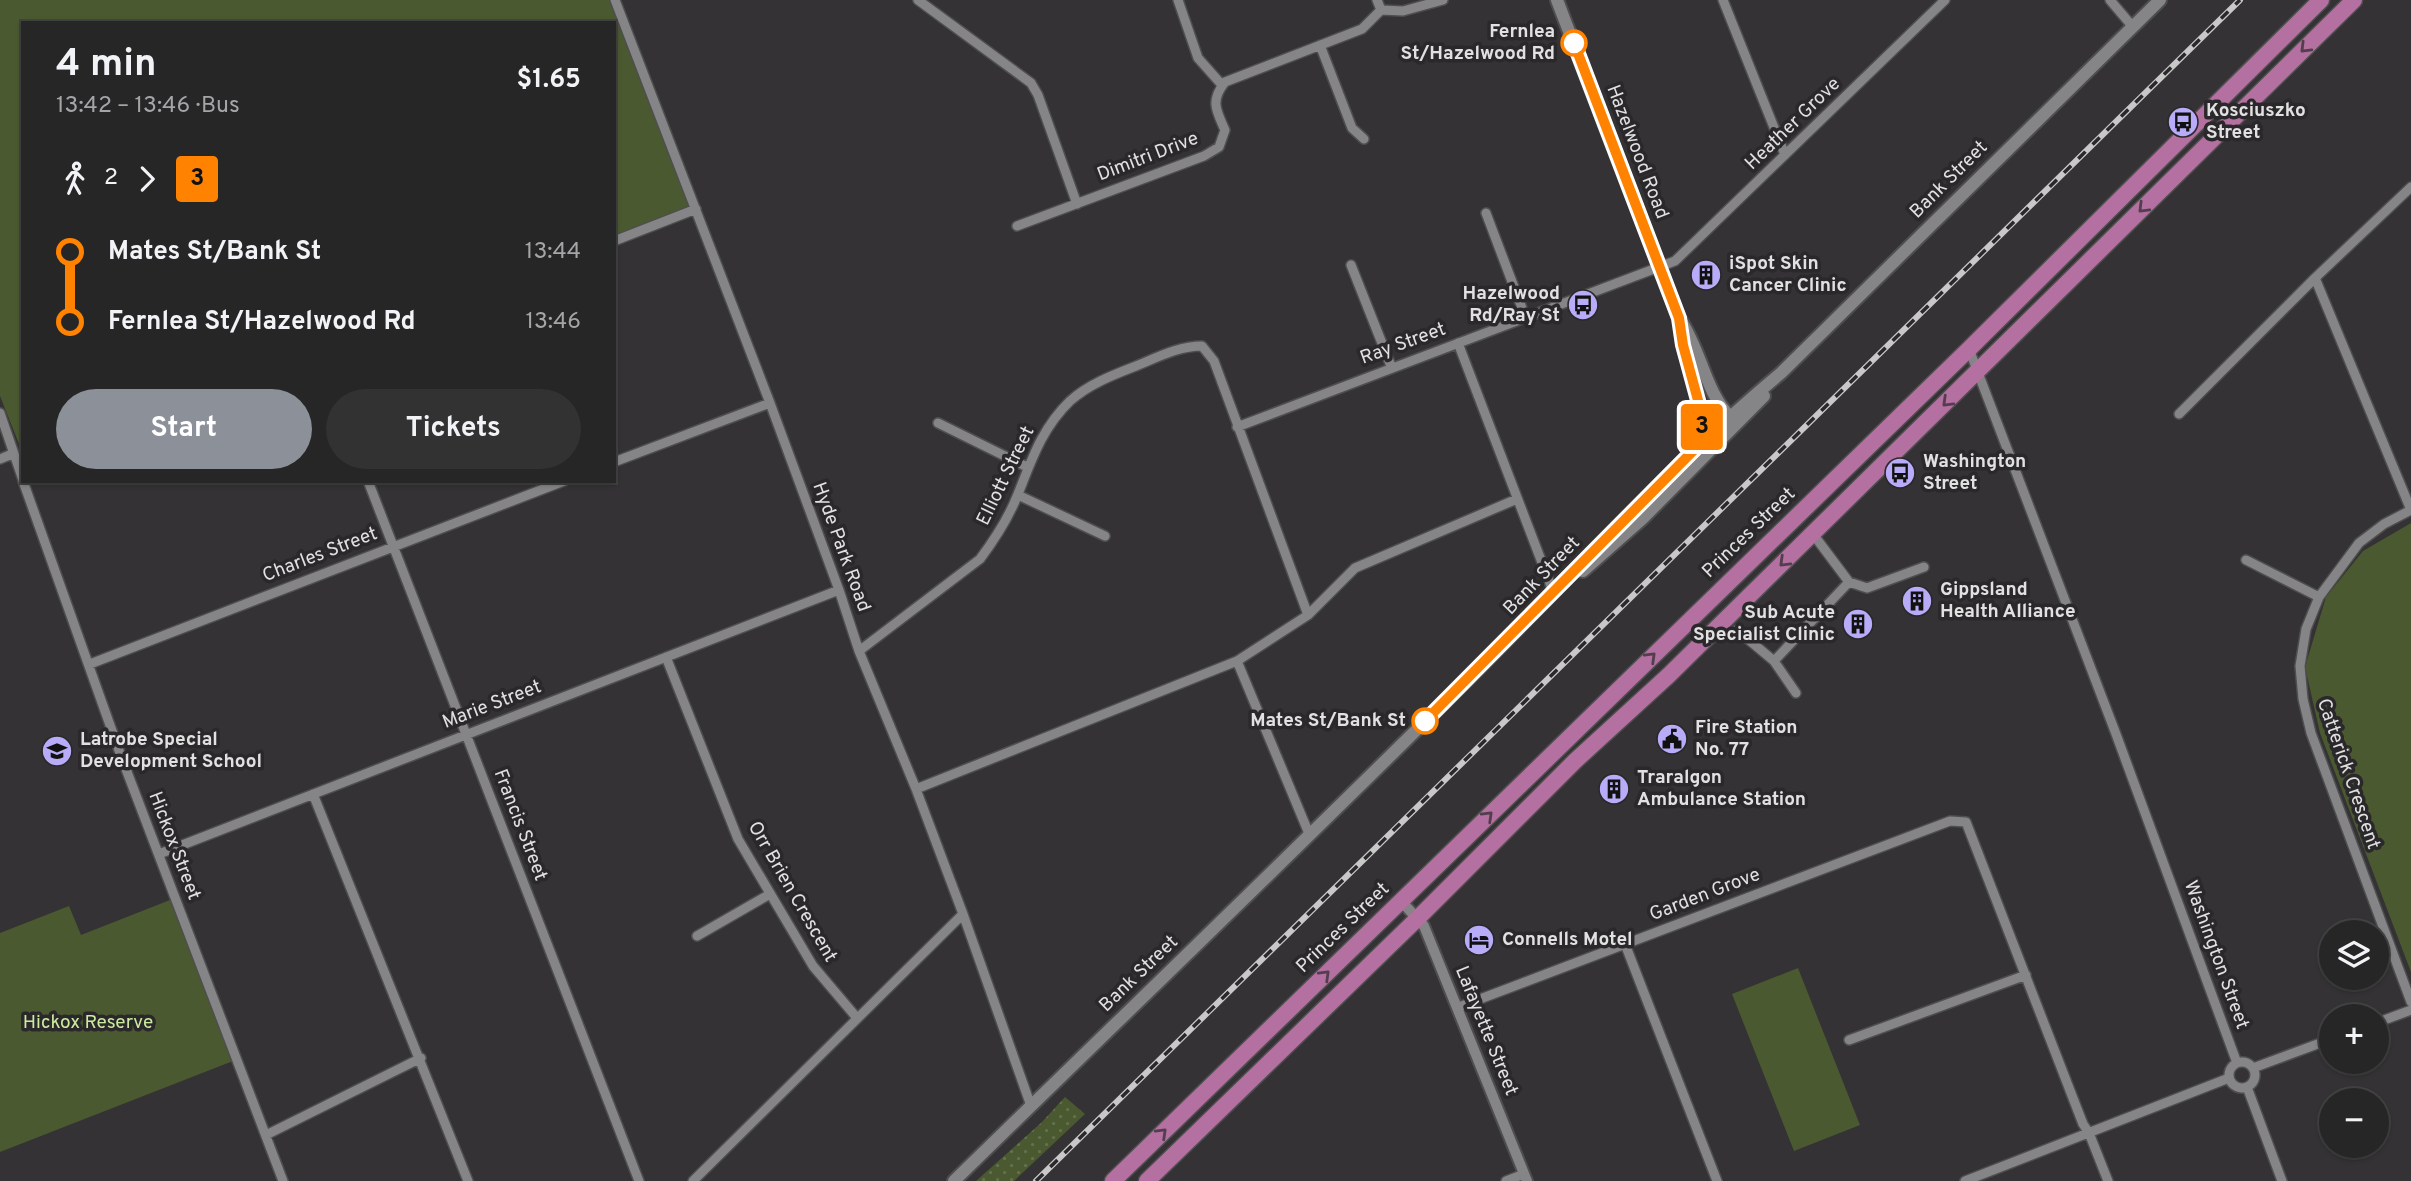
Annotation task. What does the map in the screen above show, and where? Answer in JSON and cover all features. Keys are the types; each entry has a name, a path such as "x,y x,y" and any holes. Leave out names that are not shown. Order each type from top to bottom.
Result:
{"highway":[{"name":"Princes Street","path":"1113,1181 1969,349 2321,0"},
{"path":"1147,1181 1418,918 1574,761 1669,675 2354,0"}],"main road":[{"name":"Hazelwood Road","path":"1557,0 1679,318"},
{"name":"Bank Street","path":"954,1181 1310,836 1696,448 1780,373 2160,0"},
{"path":"1679,318 1683,345 1702,415 1703,425 1696,448"},
{"path":"1679,318 1691,336 1726,424"},
{"path":"1702,415 1726,424"},
{"path":"1553,594 1599,559 1642,519 1726,424"}],"street":[{"name":"Hyde Park Road","path":"615,0 770,403 859,651 916,789 1031,1106"},
{"path":"918,0 1031,83 1038,95 1077,204"},
{"path":"1178,0 1198,58 1222,85 1362,29 1381,10 1403,10 1443,0"},
{"path":"1377,0 1381,10"},
{"path":"1723,0 1785,155"},
{"name":"Heather Grove","path":"1660,266 1682,255 1945,0"},
{"path":"2110,0 2133,26"},
{"path":"1320,45 1352,128 1364,139"},
{"name":"Dimitri Drive","path":"1017,226 1204,156 1219,147 1225,130 1215,107 1217,92 1222,85"},
{"path":"2179,414 2411,187"},
{"path":"616,239 696,209"},
{"path":"1486,214 1525,316"},
{"path":"1351,265 1391,366"},
{"name":"Ray Street","path":"1237,427 1391,366 1660,266"},
{"path":"2315,278 2411,510"},
{"path":"1458,343 1553,594"},
{"name":"Elliott Street","path":"859,651 981,559 996,538 1018,495 1027,467 1054,419 1071,400 1100,380 1186,346 1202,346 1214,362 1308,615"},
{"name":"Washington Street","path":"1969,349 2116,734 2237,1063"},
{"path":"616,461 770,403"},
{"name":"Hickox Street","path":"0,414 21,475"},
{"path":"937,423 1027,467"},
{"path":"0,459 12,454"},
{"name":"Hickox Street","path":"24,483 121,756 283,1181"},
{"name":"Francis Street","path":"369,483 639,1181"},
{"name":"Charles Street","path":"90,664 559,483"},
{"path":"1018,495 1105,536"},
{"path":"916,789 1237,661 1308,615 1355,568 1517,499"},
{"name":"Catterick Crescent","path":"2411,510 2384,524 2359,543 2319,597 2306,629 2300,666 2303,699 2311,733 2411,1002"},
{"path":"1813,534 1849,582 1867,588 1924,567"},
{"path":"2246,560 2319,597"},
{"path":"1774,661 1849,582"},
{"name":"Marie Street","path":"159,854 839,590"},
{"path":"1737,630 1774,661 1796,693"},
{"name":"Orr Brien Crescent","path":"666,657 738,839 813,966 857,1018"},
{"path":"1237,661 1310,836"},
{"path":"313,794 421,1058 468,1181"},
{"name":"Garden Grove","path":"1459,1007 1946,823 1966,822 2026,975"},
{"path":"697,936 770,894"},
{"name":"Lafayette Street","path":"1401,901 1424,926 1459,1007 1525,1177"},
{"path":"694,1181 963,914"},
{"path":"1625,944 1717,1181"},
{"path":"1849,1040 2026,975 2082,1124 2089,1133 2108,1181"},
{"path":"2389,1018 2411,1010"},
{"path":"2253,1068 2319,1043"},
{"path":"266,1135 421,1058"},
{"path":"2229,1077 2231,1069 2237,1063 2246,1063 2253,1068 2255,1077 2247,1087"},
{"path":"1965,1181 2229,1077"},
{"path":"2229,1077 2238,1087 2247,1087"},
{"path":"2247,1087 2282,1181"},
{"path":"1506,1181 1525,1177"}],"green space":[{"path":"0,0 613,0 694,208 616,238 616,21 21,21 21,449 0,396"},
{"path":"2411,523 2411,972 2320,733 2305,667 2326,597 2363,551"},
{"name":"Hickox Reserve","path":"170,900 233,1061 0,1152 0,933 69,906 81,935"},
{"path":"1798,968 1860,1125 1794,1151 1732,994"},
{"path":"1065,1097 1085,1114 1014,1181 976,1181 1042,1122"}],"railway":[{"path":"1036,1181 2240,0"}],"bus line":[{"name":"3","path":"1425,721 1696,448 1703,425 1679,318 1574,43"}],"place":[{"name":"Fernlea St/Hazelwood Rd","path":"1574,43"},
{"name":"Kosciuszko Street","path":"2183,122"},
{"name":"iSpot Skin Cancer Clinic","path":"1706,275"},
{"name":"Hazelwood Rd/Ray St","path":"1583,305"},
{"name":"Washington Street","path":"1900,473"},
{"name":"Gippsland Health Alliance","path":"1917,601"},
{"name":"Sub Acute Specialist Clinic","path":"1858,624"},
{"name":"Mates St/Bank St","path":"1425,721"},
{"name":"Fire Station No. 77","path":"1672,739"},
{"name":"Latrobe Special Development School","path":"57,751"},
{"name":"Traralgon Ambulance Station","path":"1614,789"},
{"name":"Connells Motel","path":"1479,940"}]}
